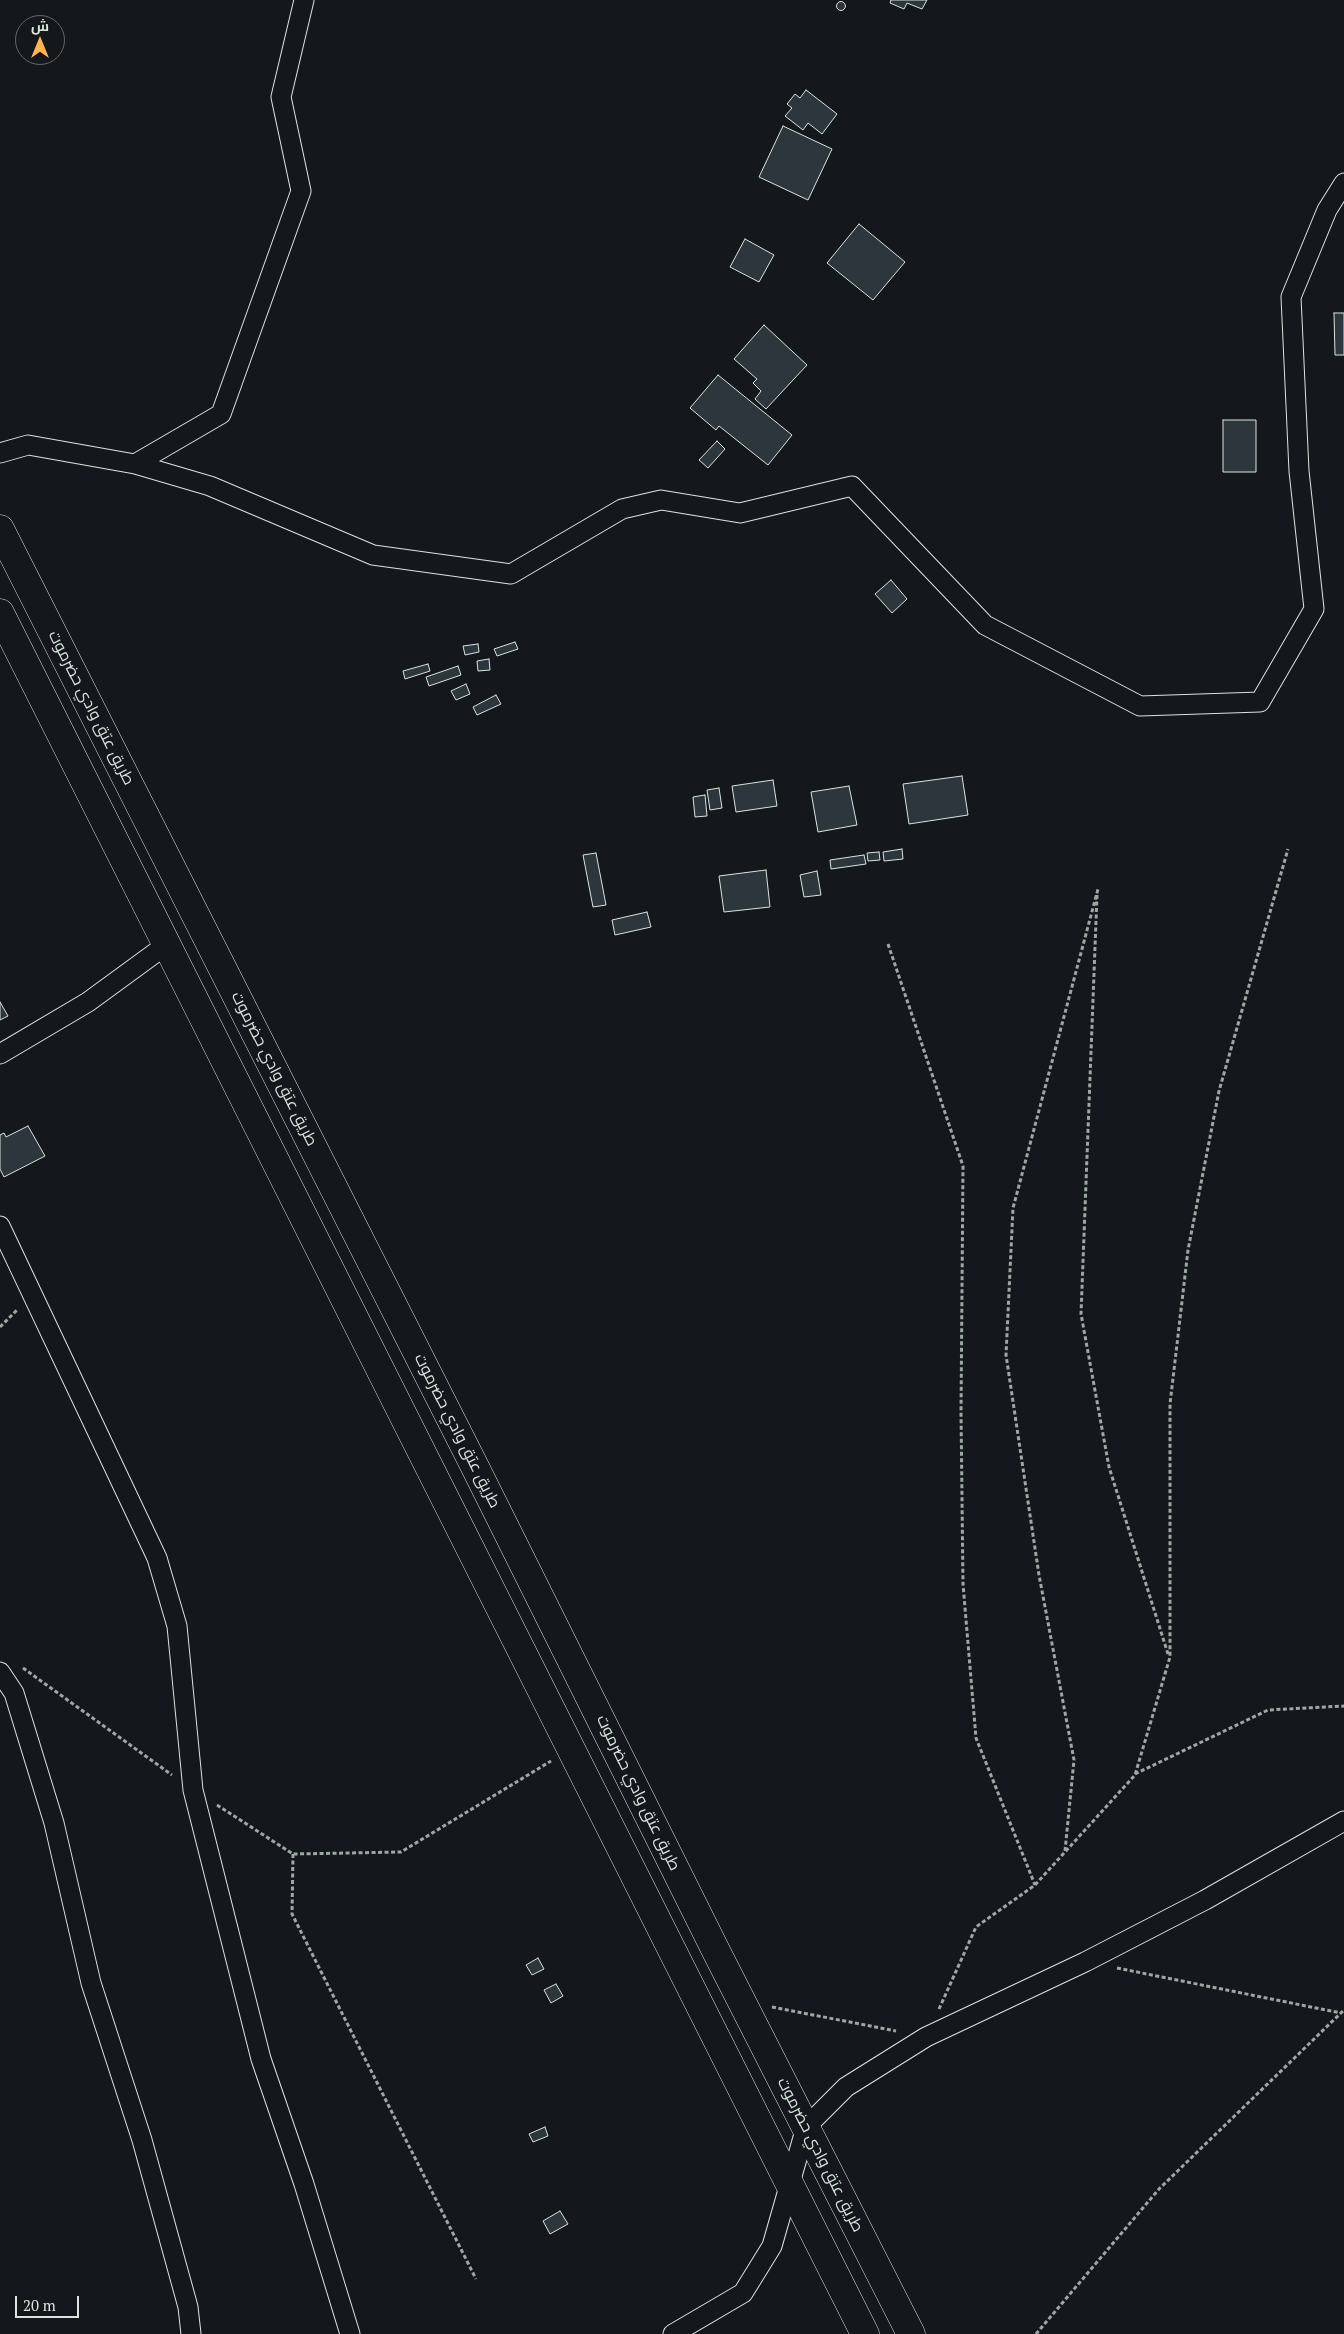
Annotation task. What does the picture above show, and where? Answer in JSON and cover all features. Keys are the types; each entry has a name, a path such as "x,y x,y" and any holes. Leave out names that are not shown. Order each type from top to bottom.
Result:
{"main road":[{"name":"طريق عتق وادي حضرموت","path":"2,536 480,1475 742,2002 911,2334"},
{"path":"0,613 866,2334"}],"street":[{"path":"135,464 221,414 301,191 280,97 304,0"},
{"path":"0,453 28,445 135,464 210,486 373,555 511,574 622,509 661,500 740,513 852,486 985,625 1140,706 1260,702 1314,609 1299,471 1291,297 1328,210 1344,183"},
{"path":"0,1054 88,1002 166,945"},
{"path":"0,1226 157,1558 177,1626 193,1790 261,2060 304,2184 350,2334"},
{"path":"8,1668 54,1823 91,1983 142,2140 188,2307 191,2334"},
{"path":"673,2334 743,2293 772,2246 806,2127 846,2087 926,2037 1085,1962 1205,1900 1344,1821"}],"path":[{"path":"1135,1774 1170,1657 1170,1404 1188,1250 1220,1091 1288,849"},
{"path":"1065,1852 1074,1760 1039,1575 1006,1355 1013,1208 1098,889 1081,1314 1109,1467 1170,1657"},
{"path":"888,944 963,1166 961,1412 963,1584 976,1738 1035,1885"},
{"path":"8,1668 293,1854 400,1852 572,1748"},
{"path":"742,2002 926,2037 976,1927 1035,1885 1135,1774 1268,1710 1344,1706"},
{"path":"293,1854 292,1914 476,2279"},
{"path":"1085,1962 1343,2012"},
{"path":"1036,2334 1159,2189 1343,2012"}],"building":[{"path":"891,0 927,0 922,9 907,3 904,9 890,3"},
{"path":"841,2 845,6 841,10 837,6"},
{"path":"806,90 837,114 822,134 808,123 803,130 785,116 792,108 787,104 795,94 800,98"},
{"path":"783,126 832,149 808,200 759,177"},
{"path":"859,224 905,262 873,300 827,263"},
{"path":"745,239 774,255 759,282 730,267"},
{"path":"1334,313 1344,313 1344,355 1335,355"},
{"path":"764,325 807,365 766,409 755,399 761,391 753,383 757,379 734,359"},
{"path":"718,375 792,435 768,465 719,426 716,430 690,408"},
{"path":"1223,420 1256,420 1256,472 1223,472"},
{"path":"717,441 725,449 708,468 699,460"},
{"path":"891,580 907,599 892,613 875,594"},
{"path":"515,642 518,649 497,656 494,649"},
{"path":"478,644 479,652 465,655 463,646"},
{"path":"489,659 490,670 478,671 477,661"},
{"path":"428,664 430,671 405,679 403,671"},
{"path":"458,666 461,675 429,686 426,677"},
{"path":"466,684 470,694 456,700 451,691"},
{"path":"496,695 501,704 477,715 473,707"},
{"path":"962,776 968,815 909,824 903,784"},
{"path":"773,780 777,806 736,812 732,786"},
{"path":"849,786 857,825 818,832 811,792"},
{"path":"719,788 722,808 710,810 707,790"},
{"path":"705,795 707,816 695,817 693,797"},
{"path":"902,849 903,859 884,861 883,852"},
{"path":"879,852 880,860 868,861 867,853"},
{"path":"596,853 606,905 593,907 583,855"},
{"path":"864,855 866,864 831,869 830,860"},
{"path":"766,870 770,907 724,912 719,876"},
{"path":"817,871 821,895 804,897 800,875"},
{"path":"647,912 651,927 615,935 612,920"},
{"path":"0,1002 8,1016 0,1020"},
{"path":"28,1126 45,1156 4,1177 0,1169 0,1135 4,1133 6,1137"},
{"path":"538,1958 544,1969 532,1975 526,1965"},
{"path":"556,1984 563,1996 551,2003 544,1990"},
{"path":"545,2127 548,2136 533,2142 529,2134"},
{"path":"560,2211 568,2224 550,2234 543,2221"}]}
